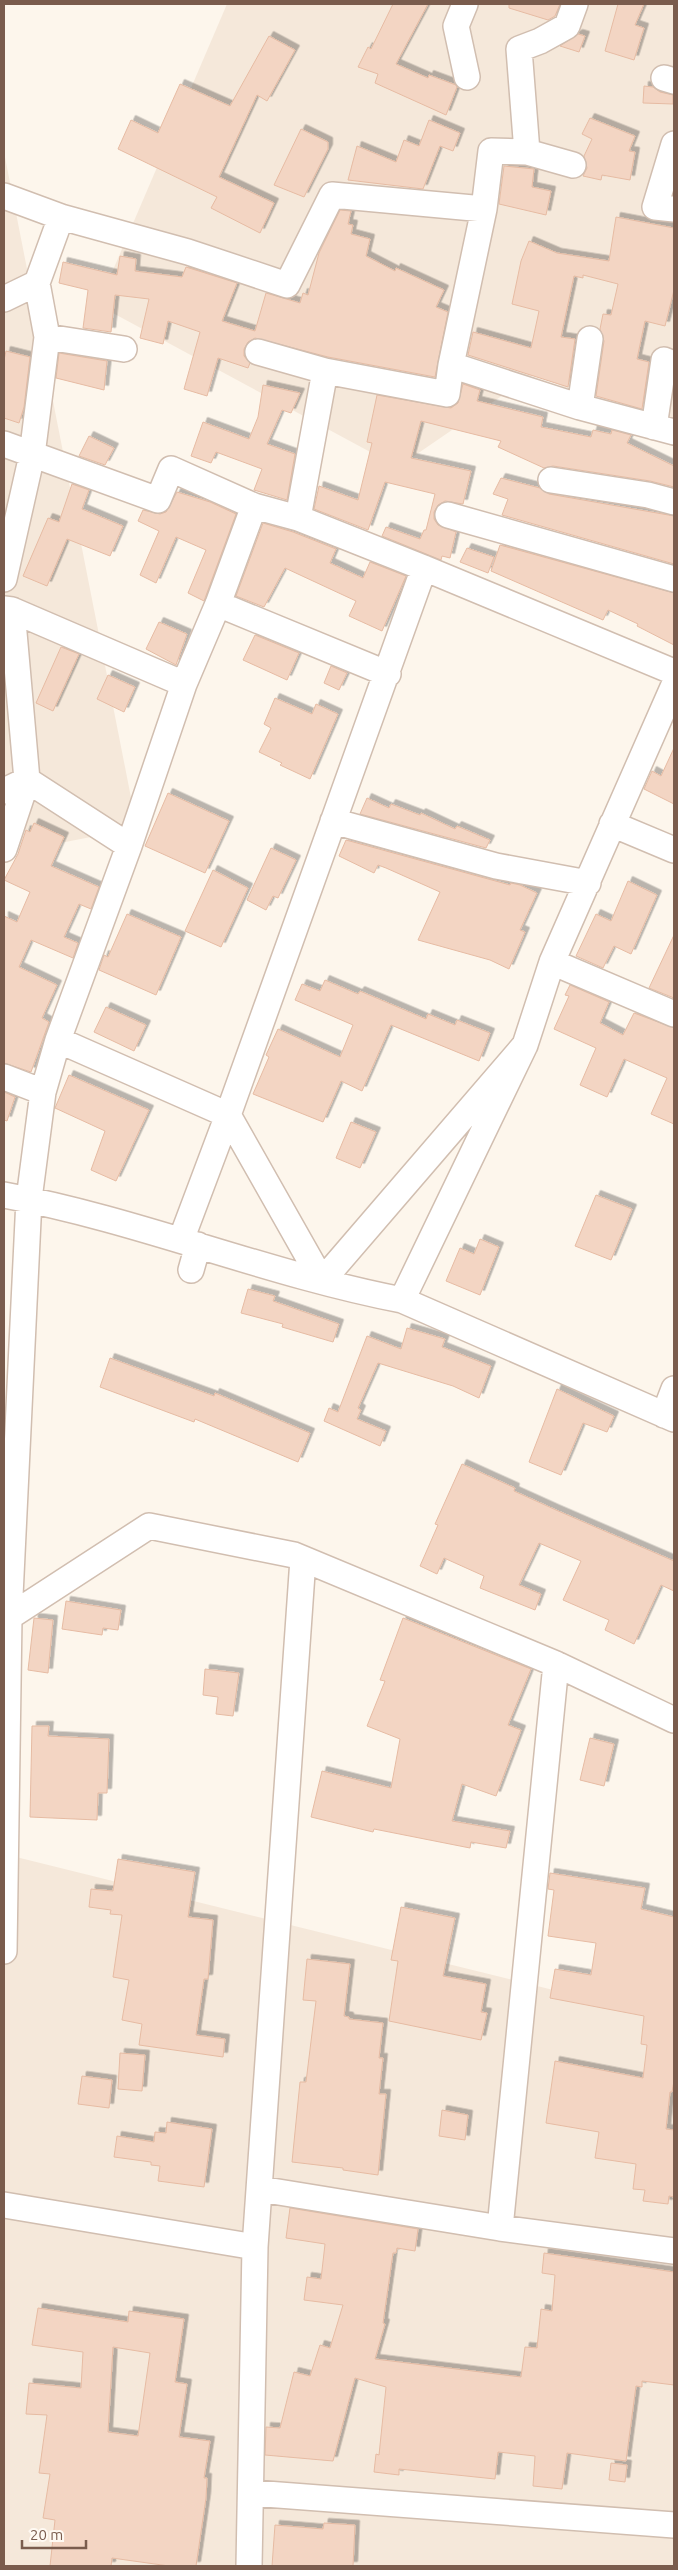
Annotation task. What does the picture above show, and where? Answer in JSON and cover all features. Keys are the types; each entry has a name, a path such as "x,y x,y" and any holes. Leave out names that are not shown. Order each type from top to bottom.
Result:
{"street":[{"path":"465,4 456,26 468,77"},
{"path":"527,152 519,49 540,42 567,26 575,4"},
{"path":"674,144 656,207 674,209"},
{"path":"258,352 325,371 447,394 451,365 484,209 491,151 527,152 573,165"},
{"path":"4,196 61,217 188,252 287,285 332,195 484,209"},
{"path":"4,579 32,455 47,337 37,283 61,217"},
{"path":"4,299 37,283"},
{"path":"47,337 124,349"},
{"path":"580,407 590,339"},
{"path":"451,365 580,407 664,430 664,360 674,364"},
{"path":"298,518 325,371"},
{"path":"4,444 158,500 170,469 254,506 298,518 424,568 674,672"},
{"path":"551,480 674,502"},
{"path":"4,1951 6,1657 29,1200 43,1092 58,1040 129,846 184,684 218,604 254,506"},
{"path":"448,515 674,579"},
{"path":"191,1270 189,1243 228,1115 332,821 388,674 424,568"},
{"path":"218,604 388,674"},
{"path":"4,848 27,780 6,610 184,684"},
{"path":"402,1300 526,1044 552,962 674,685"},
{"path":"27,780 129,846"},
{"path":"4,791 27,780"},
{"path":"332,821 496,866 588,883"},
{"path":"612,824 674,850"},
{"path":"552,962 674,1014"},
{"path":"58,1040 228,1115 322,1281"},
{"path":"322,1281 526,1044"},
{"path":"4,1077 43,1092"},
{"path":"4,1195 189,1243 322,1281 402,1300 669,1417 674,1389"},
{"path":"8,1617 149,1526 294,1555 556,1664 674,1720"},
{"path":"248,2566 252,2493 255,2247 303,1559"},
{"path":"500,2228 556,1664"},
{"path":"260,2189 500,2228 674,2250"},
{"path":"4,2204 255,2247"},
{"path":"252,2493 674,2525"}],"shaded area":[{"path":"227,4 674,4 674,442 535,373 398,467 98,305"},
{"path":"4,152 137,828 4,854"},
{"path":"4,1854 674,2020 674,2566 4,2566"}],"building":[{"path":"393,4 428,4 396,64 428,78 429,75 456,85 457,87 446,115 375,83 378,74 358,67 368,47 371,49"},
{"path":"509,4 560,4 555,16 548,20 509,8"},
{"path":"618,4 644,4 635,25 644,28 634,60 605,51"},
{"path":"578,34 585,36 579,52 560,46"},
{"path":"269,36 295,50 267,101 257,95 219,177 274,203 260,233 211,208 217,197 118,149 131,120 158,133 180,84 230,106"},
{"path":"644,86 653,87 660,92 673,95 673,104 643,103"},
{"path":"590,118 635,136 629,151 635,152 630,180 602,175 601,180 583,176 587,168 584,156 592,139 582,134"},
{"path":"429,120 460,133 453,151 440,146 423,189 348,180 357,146 396,162 404,140 419,146"},
{"path":"301,129 328,142 328,149 304,197 274,185"},
{"path":"504,166 534,169 532,187 551,191 546,215 499,204"},
{"path":"340,210 351,211 348,224 353,225 351,234 370,239 366,256 395,271 396,268 444,290 436,307 448,312 435,377 328,357 255,338 248,342 244,349 244,356 250,363 248,368 218,358 207,396 184,389 200,332 168,321 163,344 140,338 149,299 115,295 111,332 83,328 88,290 59,283 63,262 117,275 120,256 136,259 135,271 182,277 186,267 237,283 222,321 255,331 266,293 300,303 303,293 308,295 319,253"},
{"path":"616,217 674,228 674,290 665,326 645,321 637,359 649,362 642,409 596,396 604,341 600,329 603,314 611,315 618,284 583,275 583,278 574,276 561,337 575,339 568,387 468,355 473,332 531,348 539,311 512,304 521,261 529,241 557,253 609,261"},
{"path":"6,351 30,357 24,407 19,423 4,418 4,360"},
{"path":"59,353 107,361 104,390 56,378"},
{"path":"463,384 480,390 477,401 543,417 541,427 591,437 593,430 611,434 612,430 631,435 627,443 674,466 674,487 650,481 553,466 544,468 498,447 501,441 421,421 411,458 471,471 463,504 445,501 438,505 434,512 434,519 438,525 456,532 450,558 442,556 441,560 382,536 386,527 420,539 424,530 426,530 435,494 385,482 368,530 314,509 319,486 358,500 372,443 367,442 377,395 451,408 458,403"},
{"path":"263,385 300,393 291,413 282,410 267,444 295,454 287,500 254,490 262,469 216,452 211,463 191,456 203,422 249,439 258,417"},
{"path":"89,436 114,448 105,465 79,456"},
{"path":"501,478 540,488 549,494 674,516 674,564 502,515 508,499 493,494"},
{"path":"72,484 89,490 82,509 123,526 110,556 67,539 47,586 23,576 48,518 59,522"},
{"path":"177,492 210,502 236,514 204,601 188,593 206,550 176,537 156,583 140,575 159,531 138,521 143,510 160,514 166,512"},
{"path":"263,523 293,532 336,549 330,563 363,578 370,562 406,576 382,631 349,616 356,601 285,568 264,607 236,596"},
{"path":"500,545 674,593 674,645 637,626 638,624 608,610 603,620 491,571"},
{"path":"467,548 494,557 488,573 460,562"},
{"path":"159,622 187,634 176,665 146,649"},
{"path":"255,635 299,653 287,680 243,660"},
{"path":"61,647 79,654 53,711 36,703"},
{"path":"331,666 347,673 339,690 324,683"},
{"path":"108,675 135,687 124,712 97,699"},
{"path":"275,698 312,714 316,704 338,714 310,779 280,765 282,763 259,752 271,728 264,724"},
{"path":"674,748 674,804 644,789 652,771 661,776"},
{"path":"168,793 229,821 205,873 145,846"},
{"path":"367,798 389,808 391,804 420,815 421,813 455,829 457,826 490,840 486,848 360,814"},
{"path":"34,823 64,837 51,866 99,887 91,909 79,904 64,937 78,943 73,958 31,940 19,967 57,985 42,1018 49,1022 31,1072 4,1063 4,916 17,922 30,892 4,880 18,854 26,830 30,832"},
{"path":"346,840 510,885 511,883 520,885 537,893 520,930 525,932 509,969 490,960 418,940 440,892 378,865 374,873 339,856"},
{"path":"271,848 296,860 278,898 273,896 266,910 247,900"},
{"path":"213,870 248,888 221,947 185,931"},
{"path":"628,881 657,895 631,954 614,946 603,968 576,956 596,914 611,921"},
{"path":"127,914 181,937 156,995 99,970 104,955 108,957"},
{"path":"674,935 674,998 649,988"},
{"path":"325,980 358,994 360,991 426,1019 428,1014 455,1025 457,1020 490,1033 479,1061 391,1025 362,1091 341,1081 323,1122 253,1094 269,1057 266,1055 278,1029 340,1057 353,1025 295,1000 302,984 320,991"},
{"path":"570,985 609,1002 600,1023 623,1035 634,1013 674,1028 674,1124 651,1114 667,1078 624,1059 607,1097 580,1085 596,1048 554,1029 569,996 565,995"},
{"path":"106,1007 146,1025 134,1051 94,1032"},
{"path":"69,1075 149,1110 116,1181 91,1170 105,1131 55,1108"},
{"path":"4,1092 15,1097 7,1121 4,1120"},
{"path":"351,1122 376,1132 360,1168 336,1158"},
{"path":"596,1195 632,1209 611,1260 575,1246"},
{"path":"480,1239 499,1247 480,1295 446,1281 460,1248 474,1254"},
{"path":"248,1289 275,1296 273,1301 339,1324 333,1342 282,1327 283,1324 241,1313"},
{"path":"407,1328 445,1339 442,1347 491,1366 479,1398 453,1386 378,1363 358,1408 361,1410 357,1419 386,1431 380,1446 324,1421 329,1408 338,1412 367,1336 401,1349"},
{"path":"110,1358 214,1396 215,1393 310,1433 298,1462 195,1419 194,1422 100,1387"},
{"path":"557,1389 614,1416 607,1432 583,1423 561,1475 529,1462"},
{"path":"462,1464 515,1488 514,1491 674,1561 674,1591 661,1585 634,1644 605,1630 609,1620 563,1600 581,1561 539,1543 519,1585 541,1594 535,1610 480,1588 484,1576 444,1558 437,1574 420,1566 438,1525 435,1524"},
{"path":"66,1601 121,1610 118,1630 103,1628 102,1635 62,1629"},
{"path":"34,1618 53,1620 48,1673 28,1670"},
{"path":"403,1618 531,1669 508,1725 521,1730 496,1796 462,1784 452,1821 510,1831 506,1848 471,1842 470,1848 374,1829 373,1832 311,1817 322,1771 391,1788 400,1739 367,1726 385,1681 380,1680"},
{"path":"205,1669 239,1673 233,1716 216,1714 218,1697 203,1695"},
{"path":"32,1726 49,1726 48,1736 109,1739 107,1793 98,1793 97,1820 30,1817"},
{"path":"590,1738 614,1744 604,1786 580,1780"},
{"path":"118,1859 195,1872 188,1917 213,1920 208,1979 204,1979 196,2035 225,2039 223,2057 139,2045 142,2024 122,2020 129,1980 113,1977 122,1915 110,1914 111,1910 89,1907 91,1889 113,1891"},
{"path":"550,1873 645,1888 641,1909 674,1917 674,2081 672,2092 670,2092 666,2129 674,2130 674,2197 669,2196 668,2204 643,2201 645,2190 633,2189 636,2164 595,2158 599,2132 546,2123 555,2061 643,2078 647,2045 641,2044 644,2016 550,1998 555,1969 591,1975 596,1943 548,1936 554,1890 548,1889"},
{"path":"401,1907 455,1918 443,1976 486,1984 481,2012 487,2013 481,2040 389,2021 398,1961 391,1960"},
{"path":"307,1959 350,1964 344,2016 349,2017 349,2019 383,2023 379,2058 383,2058 379,2094 386,2094 378,2175 343,2170 343,2168 292,2162 300,2082 306,2082 316,2001 303,2000"},
{"path":"120,2053 145,2055 142,2091 118,2089"},
{"path":"82,2076 112,2080 109,2108 78,2104"},
{"path":"442,2110 468,2115 465,2140 439,2136"},
{"path":"167,2122 212,2129 204,2187 158,2181 160,2166 151,2165 151,2162 114,2157 117,2136 154,2142 155,2132 166,2133"},
{"path":"290,2208 418,2229 415,2251 397,2248 396,2253 393,2253 383,2323 385,2324 375,2359 521,2377 525,2347 537,2348 541,2309 552,2311 555,2275 542,2273 544,2253 674,2272 674,2385 642,2381 642,2387 636,2386 626,2461 567,2453 562,2489 533,2486 535,2456 498,2452 495,2479 399,2469 399,2475 374,2472 376,2454 379,2455 386,2387 355,2378 333,2461 265,2455 266,2427 280,2428 294,2372 310,2376 320,2345 330,2348 343,2305 304,2300 307,2277 321,2279 325,2244 286,2238"},
{"path":"38,2308 128,2322 129,2311 184,2319 175,2382 187,2384 179,2437 210,2441 204,2478 207,2478 206,2498 196,2566 169,2566 112,2558 111,2566 50,2566 55,2520 43,2518 50,2474 39,2473 47,2415 26,2414 29,2383 81,2388 83,2352 32,2345","holes":["113,2347 150,2353 138,2436 108,2432"]},
{"path":"611,2463 627,2465 625,2482 609,2480"},
{"path":"324,2523 355,2525 353,2566 272,2566 275,2525 323,2529"}]}
